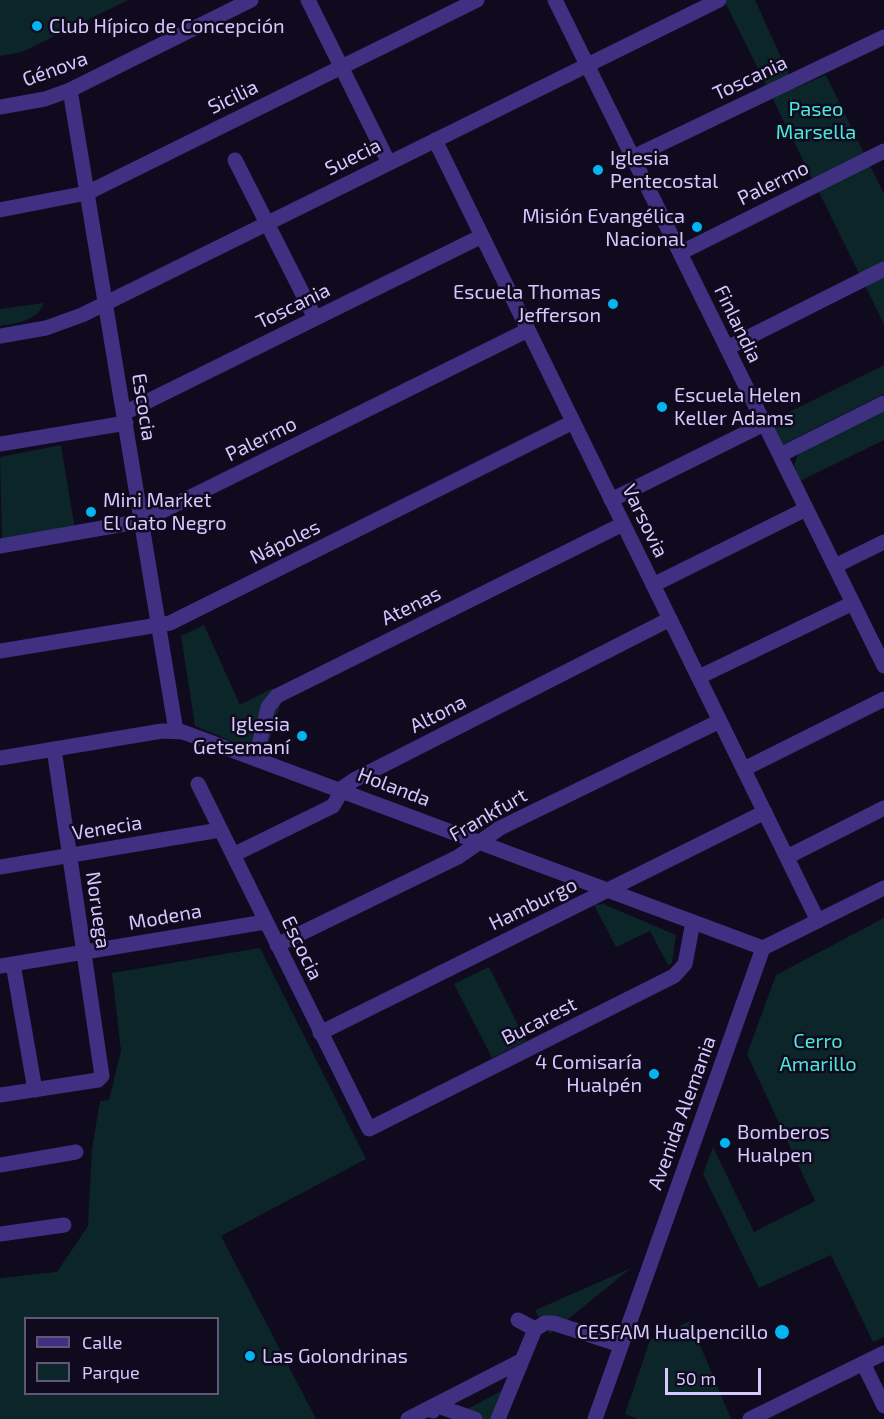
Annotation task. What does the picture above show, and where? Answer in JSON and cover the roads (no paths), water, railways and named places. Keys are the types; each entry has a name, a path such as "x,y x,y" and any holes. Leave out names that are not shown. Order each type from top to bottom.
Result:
{"street":[{"name":"Génova","path":"0,107 45,99 70,90 251,0"},
{"path":"308,0 389,163"},
{"name":"Sicilia","path":"0,210 87,193 477,0"},
{"name":"Finlandia","path":"555,0 883,664"},
{"name":"Suecia","path":"0,336 56,325 106,303 719,0"},
{"name":"Toscania","path":"633,157 884,37"},
{"name":"Escocia","path":"70,90 176,730"},
{"name":"Varsovia","path":"435,140 818,921"},
{"name":"Palermo","path":"680,253 884,151"},
{"path":"235,160 315,318"},
{"name":"Toscania","path":"0,444 125,418 315,318 482,236"},
{"path":"727,348 884,269"},
{"name":"Palermo","path":"0,546 142,521 528,330"},
{"path":"780,455 884,403"},
{"name":"Nápoles","path":"0,651 170,623 573,422"},
{"path":"611,500 764,424"},
{"path":"653,585 806,509"},
{"name":"Atenas","path":"256,758 268,707 277,696 623,524"},
{"path":"835,566 884,542"},
{"path":"699,677 853,603"},
{"name":"Altona","path":"233,855 329,808 335,803 342,790 354,780 670,619"},
{"path":"744,769 884,699"},
{"name":"Frankfurt","path":"277,945 458,857 500,828 720,721"},
{"name":"Holanda","path":"0,758 176,730 763,948"},
{"name":"Noruega","path":"35,1090 101,1078 54,749"},
{"name":"Escocia","path":"198,784 369,1129"},
{"path":"787,856 884,808"},
{"name":"Hamburgo","path":"320,1033 765,812"},
{"name":"Venecia","path":"0,867 220,830"},
{"path":"763,948 884,888"},
{"name":"Modena","path":"7,965 265,921"},
{"name":"Bucarest","path":"369,1129 674,976 685,964 693,922"},
{"name":"Avenida Alemania","path":"595,1419 763,948"},
{"path":"0,1095 35,1090 7,965"},
{"path":"0,1165 76,1152"},
{"path":"0,1234 64,1225"},
{"path":"518,1320 535,1329"},
{"path":"498,1419 535,1329 544,1323 554,1323 621,1345"},
{"path":"750,1419 884,1353"},
{"path":"408,1419 433,1412 521,1361"},
{"path":"863,1363 884,1406"},
{"path":"433,1412 475,1419"}],"place":[{"name":"Club Hípico de Concepción","path":"37,26"},
{"name":"Iglesia Pentecostal","path":"598,170"},
{"name":"Misión Evangélica Nacional","path":"697,227"},
{"name":"Escuela Thomas Jefferson","path":"613,304"},
{"name":"Escuela Helen Keller Adams","path":"662,407"},
{"name":"Mini Market El Gato Negro","path":"91,512"},
{"name":"Iglesia Getsemaní","path":"302,736"},
{"name":"4 Comisaría Hualpén","path":"654,1074"},
{"name":"Bomberos Hualpen","path":"725,1143"},
{"name":"CESFAM Hualpencillo","path":"782,1332"},
{"name":"Las Golondrinas","path":"250,1356"}],"park label":[{"name":"Paseo Marsella","path":"816,120"},
{"name":"Cerro Amarillo","path":"818,1052"}]}
